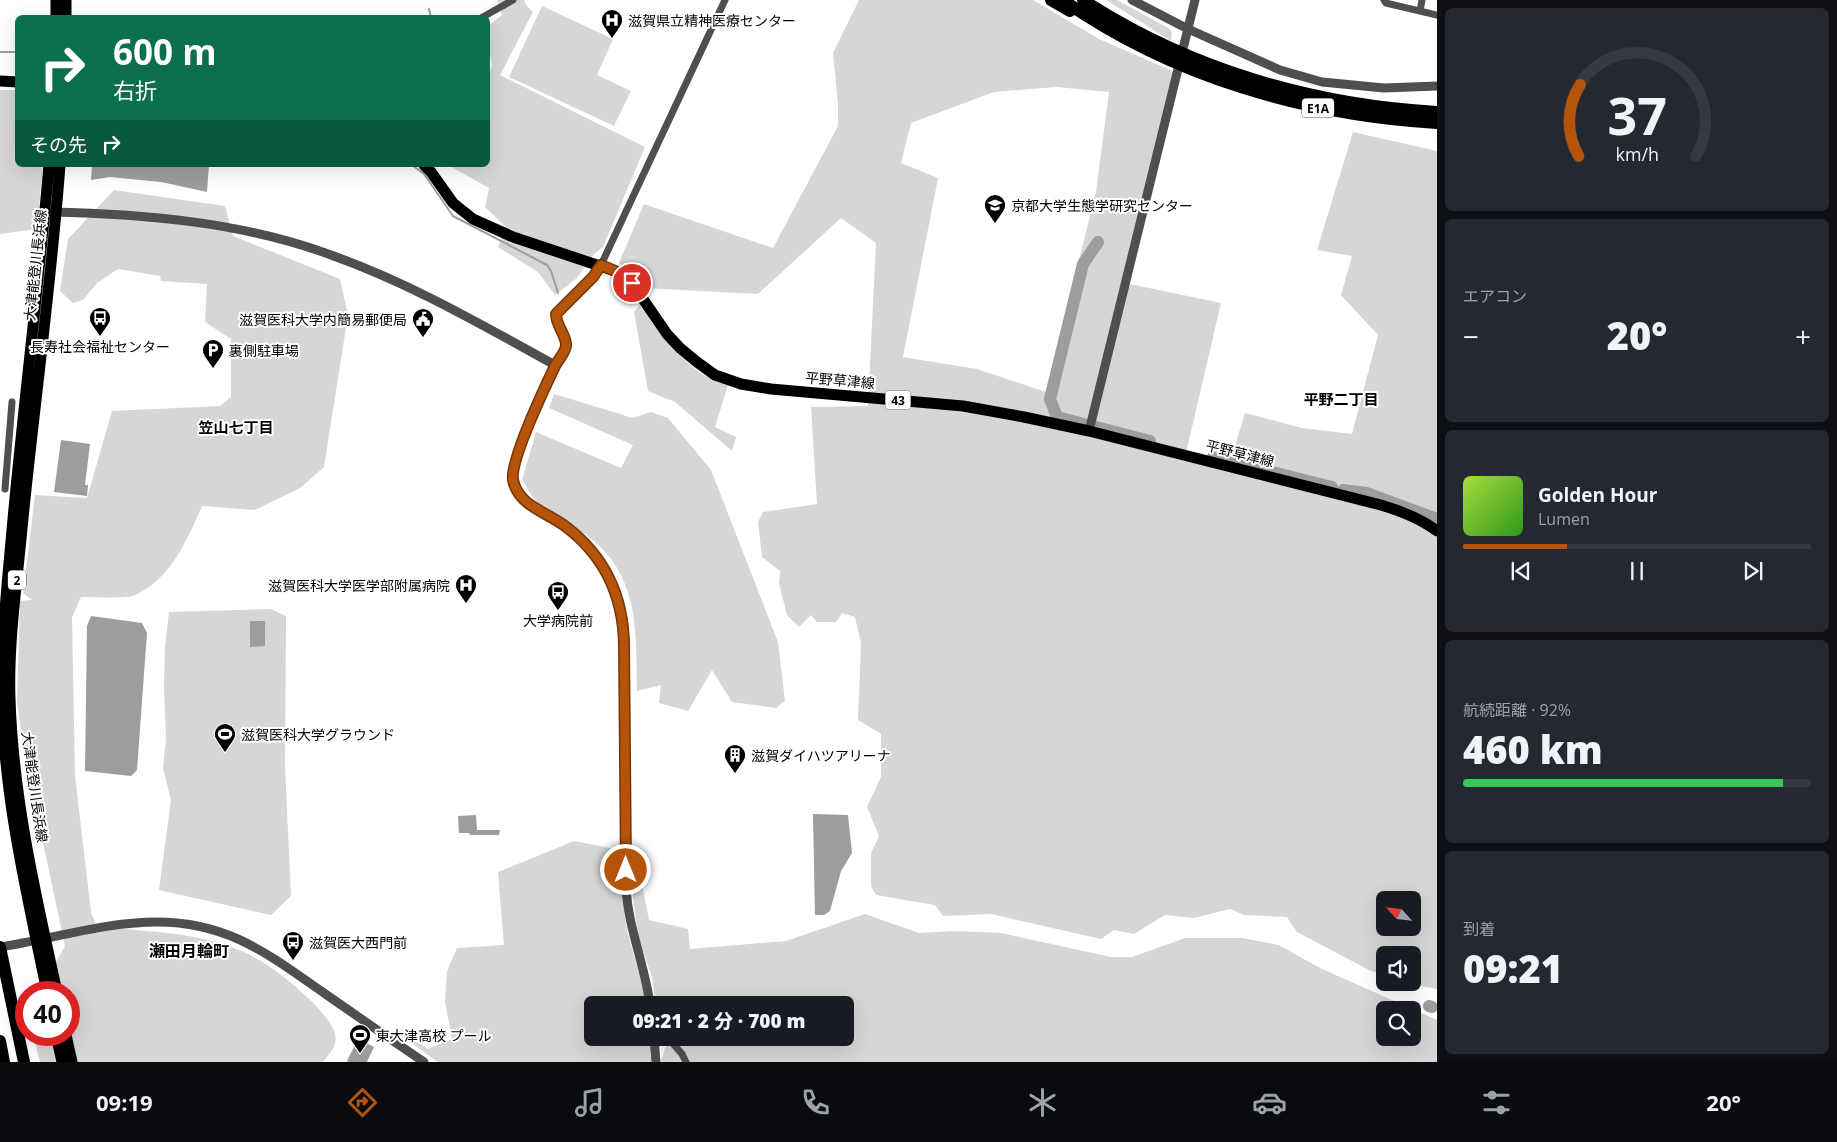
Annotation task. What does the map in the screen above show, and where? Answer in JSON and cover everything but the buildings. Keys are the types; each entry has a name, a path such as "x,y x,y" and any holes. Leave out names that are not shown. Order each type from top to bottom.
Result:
{"highway":[{"path":"1051,0 1092,23 1157,47"},
{"name":"E1A","path":"1063,0 1090,17 1259,93 1324,110 1394,120 1437,123"},
{"name":"E1A","path":"1083,0 1157,47"},
{"path":"1095,0 1157,47"},
{"name":"E1A","path":"1205,68 1329,100 1383,108 1437,112"},
{"path":"0,947 24,1062"},
{"path":"0,1041 4,1062"}],"main road":[{"path":"56,0 56,15"},
{"path":"66,0 66,15"},
{"path":"0,81 15,82"},
{"name":"大津能登川長浜線","path":"49,167 51,212"},
{"name":"大津能登川長浜線","path":"54,981 26,898 10,795 3,728 2,694 12,488 51,212 60,167"},
{"name":"平野草津線","path":"426,167 453,203 473,219 534,245 601,265 615,271 632,283 667,334 680,348 716,375 741,384 771,389 963,406 1089,431 1402,511 1427,523 1437,531"},
{"name":"大津能登川長浜線","path":"41,940 45,981"},
{"path":"58,1046 62,1062"},
{"path":"68,1046 72,1062"}],"street":[{"path":"487,15 513,0"},
{"path":"648,996 634,939 626,889 624,657 621,610 613,584 594,554 580,538 564,525 526,502 518,492 513,480 513,466 556,365 566,347 565,339 556,323 556,314 593,277 601,265 724,0"},
{"path":"1132,0 1188,29 1280,70 1322,82 1384,88 1437,86"},
{"path":"1089,431 1195,0"},
{"path":"1384,0 1386,3 1437,15"},
{"path":"1420,11 1422,0"},
{"path":"51,212 87,212 176,220 232,228 322,252 364,268 470,317 556,365"},
{"path":"12,402 12,488"},
{"path":"0,947 105,927 156,922 201,926 257,947 424,1062"},
{"path":"655,1046 656,1062"},
{"path":"675,1046 686,1062"}],"shaded area":[{"path":"497,0 524,0 533,12 500,75 645,147 603,247 593,255 577,278 555,295 538,272 498,247 506,227 485,207 489,188 452,167 490,167 490,72 492,65 490,56 490,24 502,15"},
{"path":"859,0 1033,0 1099,39 1177,73 1125,283 1221,303 1186,453 1229,465 1245,413 1302,428 1352,434 1378,335 1341,295 1352,256 1317,250 1353,132 1437,151 1437,989 1421,986 1421,946 1376,946 1376,973 1297,932 1287,917 1244,915 1230,909 1194,918 1165,915 1134,934 1114,930 1101,939 991,914 943,916 935,905 876,895 871,886 871,853 879,836 867,807 881,777 881,734 858,720 861,643 855,617 842,613 836,622 817,622 811,615 799,627 787,615 779,583 780,571 762,557 758,522 763,512 817,504 811,407 868,406 876,243 841,218 758,294 642,288 619,263 644,204 773,248 838,126 838,103 833,53","holes":["1057,87 1109,92 1096,192 1046,392 977,369 903,357 938,178 901,163 911,123 994,92"]},
{"path":"1106,0 1117,0 1170,29 1172,33 1171,41"},
{"path":"542,6 613,39 597,75 631,91 614,126 509,77"},
{"path":"0,90 15,90 15,167 43,167 37,229 0,234"},
{"path":"92,167 209,167 207,192 161,182 110,177 91,180"},
{"path":"114,190 225,206 233,236 340,279 348,315 324,467 300,488 255,510 202,506 184,545 159,579 148,588 131,596 81,597 72,617 75,776 91,912 97,927 186,936 220,943 245,952 275,970 295,986 316,1005 328,1020 335,1032 336,1038 333,1049 323,1062 40,1062 36,1046 80,1046 80,981 45,981 65,946 26,763 17,703 20,601 32,600 23,593 35,495 87,498 112,411 220,406 231,397 231,339 205,322 207,284 161,281 160,276 118,269 97,283 83,300 73,303 60,291 68,239"},
{"path":"640,304 675,351 701,374 728,385 715,427 736,437 732,451 675,402 648,391 634,312"},
{"path":"554,394 633,418 651,412 668,418 711,470 778,642 785,701 776,708 732,702 712,670 688,711 659,703 661,685 637,691 635,625 625,585 616,567 603,549 585,534 541,506 522,480 536,432 621,468 633,445 549,408"},
{"path":"61,440 90,444 85,485 88,485 87,496 54,492"},
{"name":"滋賀医科大学グラウンド","path":"271,609 286,616 285,767 291,896 271,915 159,890 171,800 163,768 166,739 165,647 169,612"},
{"path":"91,616 142,623 147,633 137,770 131,776 85,771 87,626"},
{"path":"250,621 265,621 265,646 250,647"},
{"path":"813,814 848,815 852,853 841,871 830,911 824,915 815,915"},
{"path":"476,815 477,830 500,830 499,835 459,833 458,816"},
{"path":"574,841 621,850 626,924 644,996 584,996 584,1046 650,1046 651,1062 438,1062 403,1037 406,1034 428,1049 452,1039 445,1002 447,971 457,948 504,945 498,872"},
{"path":"632,853 636,853 649,920 688,929 690,949 786,941 865,914 919,933 953,931 1001,933 1111,957 1132,957 1185,938 1243,938 1279,945 1320,968 1394,1001 1376,1001 1376,1046 1421,1046 1421,1013 1437,1020 1437,1062 661,1062 666,1046 854,1046 854,996 655,996 652,977 638,937 633,897"},
{"name":"東大津高校 プール","path":"358,1039 374,1047 367,1062 348,1062 347,1061"}],"waterway":[{"path":"429,9 430,15"},
{"path":"0,52 15,52"},
{"path":"415,167 424,174 453,216 547,265 551,271 558,293"},
{"path":"1084,424 1057,417 1050,399 1083,264 1098,242"},
{"path":"1096,427 1150,441"},
{"path":"1213,457 1332,487"},
{"path":"1343,490 1367,493 1437,519"}],"place":[{"name":"滋賀県立精神医療センター","path":"612,39"},
{"name":"京都大学生態学研究センター","path":"995,224"},
{"name":"長寿社会福祉センター","path":"100,337"},
{"name":"滋賀医科大学内簡易郵便局","path":"423,338"},
{"name":"裏側駐車場","path":"213,369"},
{"name":"滋賀医科大学医学部附属病院","path":"466,604"},
{"name":"大学病院前","path":"558,611"},
{"name":"滋賀医科大学グラウンド","path":"225,753"},
{"name":"滋賀ダイハツアリーナ","path":"735,774"},
{"name":"滋賀医大西門前","path":"293,961"},
{"name":"東大津高校 プール","path":"360,1054"}],"district":[{"name":"平野二丁目","path":"1341,399"},
{"name":"笠山七丁目","path":"236,427"},
{"name":"瀬田月輪町","path":"189,951"}],"route":[{"path":"626,870 624,631 621,610 613,584 604,566 580,538 564,525 526,502 518,492 513,480 513,466 556,365 566,347 565,339 556,323 556,314 593,277 601,265 615,271 632,283"}]}
